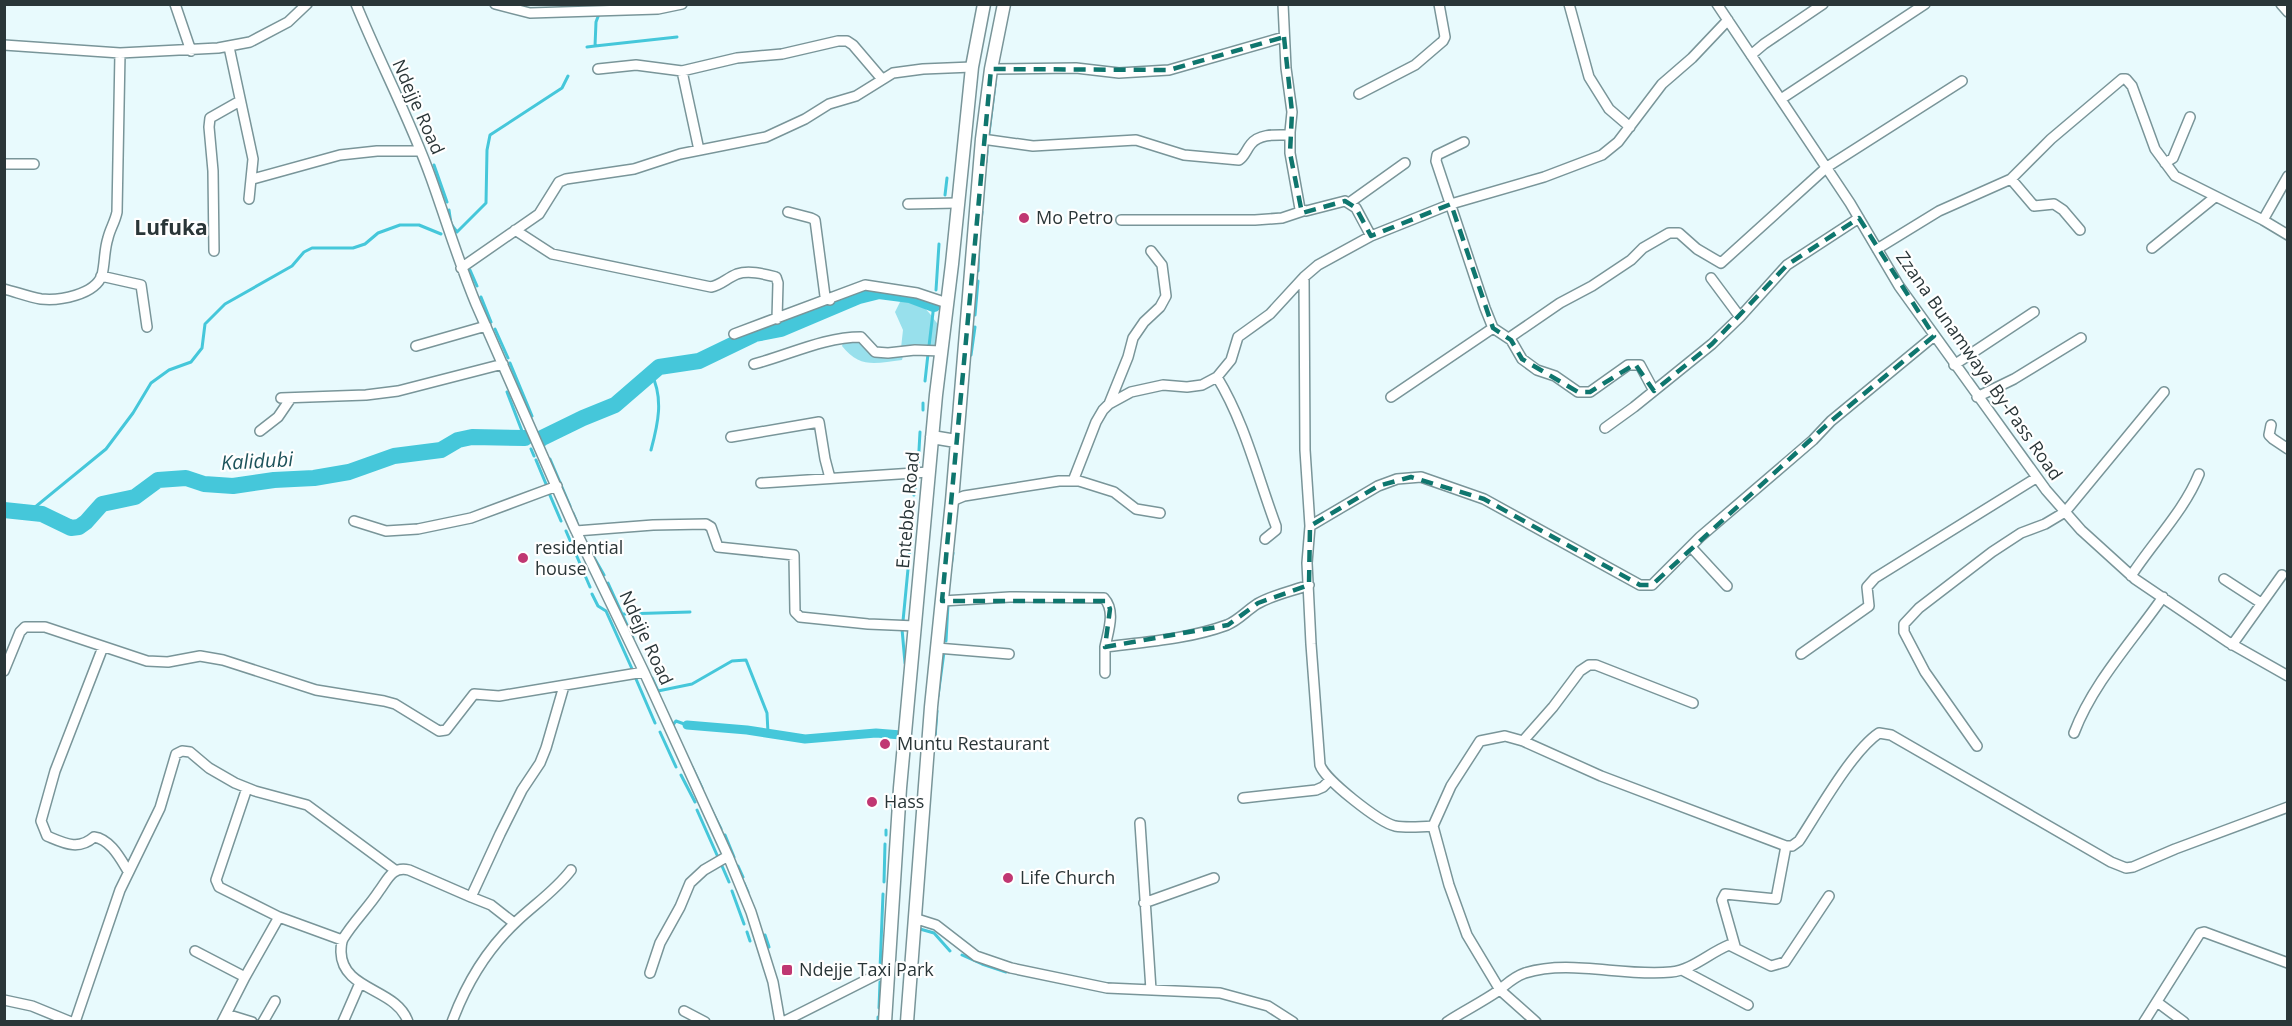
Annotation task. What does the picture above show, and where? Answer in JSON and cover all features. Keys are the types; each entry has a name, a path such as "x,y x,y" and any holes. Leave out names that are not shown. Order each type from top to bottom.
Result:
{"main road":[{"name":"Entebbe Road","path":"885,1022 900,788 932,437 972,67 984,4"},
{"path":"907,1022 982,139 991,69 1004,4"},
{"path":"932,437 956,441"}],"street":[{"path":"175,4 190,51"},
{"path":"4,45 120,53 190,51 229,47 250,42 277,28 288,22 308,4"},
{"name":"Ndejje Road","path":"356,4 431,178 461,268 486,326 576,531 728,855 751,912 770,972 782,1022"},
{"path":"495,4 530,13 658,9 680,5"},
{"path":"1283,4 1292,112 1290,135 1297,194 1303,211"},
{"path":"1359,94 1415,65 1444,39 1439,4"},
{"path":"1569,4 1589,77 1609,109 1630,127"},
{"name":"Zzana Bunamwaya By-Pass Road","path":"1717,4 1827,167 1934,336 2036,478 2081,530 2131,576 2232,645 2288,676"},
{"path":"1751,55 1823,4"},
{"path":"1781,99 1925,4"},
{"path":"2281,4 2288,12"},
{"path":"1073,481 1096,422 1109,404 1131,392 1163,385 1187,387 1202,385 1217,377 1231,360 1238,337 1270,314 1318,265 1371,236 1450,204 1544,177 1602,155 1618,142 1662,84 1692,58 1728,20"},
{"path":"991,69 1076,68 1119,73 1169,70 1284,36"},
{"path":"598,69 636,65 682,71 737,58 782,54 819,44 847,41 882,79"},
{"path":"229,47 252,146 253,179 249,199"},
{"path":"4,289 42,299 52,298 89,291 97,284 101,276 108,236 115,225 117,212 120,53"},
{"path":"461,268 539,214 559,182 566,178 611,174 699,150 766,137 805,119 829,104 856,96 893,73 972,67"},
{"path":"682,71 699,150"},
{"path":"1877,249 1939,211 2011,179 2051,139 2122,79 2126,79 2132,86 2156,149 2175,176 2263,220 2288,236"},
{"path":"1509,338 1560,303 1592,286 1631,260 1643,248 1670,233 1679,233 1697,249 1721,263 1827,167 1962,81"},
{"path":"213,251 210,118 240,101"},
{"path":"2165,162 2173,158 2190,117"},
{"path":"982,139 1033,146 1136,140 1184,155 1239,160 1243,158 1251,142 1261,137 1290,135"},
{"path":"1464,142 1435,158 1493,328 1509,338 1522,359 1537,370 1555,376 1578,392 1590,392 1628,365 1635,364 1640,365 1654,391"},
{"path":"253,179 306,166 340,154 420,151"},
{"path":"1349,203 1405,163"},
{"path":"4,164 34,164"},
{"path":"2263,220 2288,176"},
{"path":"2011,179 2034,206 2054,204 2063,210 2080,230"},
{"path":"2152,248 2214,197"},
{"path":"1121,220 1282,218 1339,201 1349,203 1356,208 1371,236"},
{"path":"908,204 957,203"},
{"path":"788,212 815,220 825,296 830,300"},
{"path":"1605,428 1712,344 1787,265 1859,218"},
{"path":"515,230 552,254 711,287 738,274 755,273 776,277 778,283 777,319"},
{"path":"1109,404 1133,338 1144,322 1160,308 1166,297 1162,265 1151,251"},
{"path":"101,276 141,285 147,327"},
{"path":"1304,277 1305,450 1310,526 1308,563 1318,752 1322,772 1381,820 1393,825 1433,826"},
{"path":"1712,278 1740,317"},
{"path":"734,334 865,285 917,293 947,303"},
{"path":"1954,365 2034,312"},
{"path":"416,346 486,326"},
{"path":"1391,398 1493,328"},
{"path":"1310,526 1378,486 1397,479 1421,477 1484,499 1640,585 1652,585 1691,547 1814,440 1831,421 1934,336"},
{"path":"754,364 814,344 851,337 861,337 875,352 941,351"},
{"path":"1977,397 2014,379 2081,338"},
{"path":"260,431 278,417 286,398 366,395 398,391 503,364"},
{"path":"1217,377 1233,403 1242,424 1258,479 1276,526 1276,530 1265,539"},
{"path":"1977,746 1925,672 1904,632 1904,624 1919,608 1992,552 2021,533 2046,524 2065,512 2164,392"},
{"path":"731,437 819,423 830,478"},
{"path":"2271,425 2269,435 2288,449"},
{"path":"761,483 929,472"},
{"path":"2131,576 2193,489 2199,474"},
{"path":"1802,654 1869,606 1867,587 1875,578 2036,478"},
{"path":"952,501 964,496 1059,481 1073,481 1114,492 1136,509 1160,513"},
{"path":"354,521 386,531 418,529 471,518 557,486"},
{"path":"576,531 653,525 706,524 711,527 718,547 794,555 795,612 800,617 915,626"},
{"path":"1691,547 1727,586"},
{"path":"2232,645 2282,575"},
{"path":"2224,579 2260,603"},
{"path":"1105,647 1166,639 1216,628 1238,620 1258,603 1268,598 1309,585"},
{"path":"942,601 1010,597 1104,598 1108,603 1111,620 1105,647 1105,673"},
{"path":"2074,733 2088,705 2115,663 2163,597"},
{"path":"4,671 14,642 25,627 45,627 158,663 193,656 223,660 316,690 384,701 395,704 439,731 446,730 474,694 499,696 644,672"},
{"path":"103,647 55,771 41,821 47,836 69,845 77,846 87,843 94,837 101,838 112,848 128,871"},
{"path":"937,648 1009,654"},
{"path":"1523,741 1580,671 1589,665 1596,665 1693,703"},
{"path":"471,897 509,816 540,763 564,686"},
{"path":"1536,1022 1500,990 1467,935 1449,885 1433,826 1451,786 1480,741 1505,736 1523,741 1601,776 1786,846 1792,846 1799,841 1858,753 1879,733 1891,735 2111,862 2126,868 2288,807"},
{"path":"4,1000 32,1006 73,1022 128,871 160,808 176,754 182,751 190,752 209,768 247,788 308,805 395,870"},
{"path":"1244,798 1316,790 1330,780"},
{"path":"247,788 216,880 219,887 279,917 342,940"},
{"path":"1140,823 1151,990"},
{"path":"1735,946 1722,900 1725,894 1776,899 1786,846"},
{"path":"650,973 660,943 690,883 704,870 728,855"},
{"path":"408,1022 401,1009 346,972 342,964 342,940 390,873 402,868 409,870 491,905 514,923"},
{"path":"464,1022 452,1019 462,993 474,973 514,923 559,886 571,870"},
{"path":"1144,903 1214,878"},
{"path":"1447,1022 1500,990 1511,979 1525,973 1545,969 1582,968 1625,973 1672,972 1682,970 1725,946 1735,946 1771,966 1785,963 1829,896"},
{"path":"252,1022 224,1018 244,977 279,917"},
{"path":"916,922 918,919 936,925 964,948 986,961 1094,986 1220,993 1268,1006 1293,1022"},
{"path":"2144,1022 2200,933 2204,932 2288,963"},
{"path":"195,951 244,977"},
{"path":"782,1022 888,969"},
{"path":"1682,970 1748,1005"},
{"path":"343,1022 360,982"},
{"path":"263,1022 275,1002"},
{"path":"2157,1002 2184,1022"},
{"path":"684,1011 705,1022"}],"highlighted area":[{"path":"1284,37 1292,112 1290,153 1302,213 1345,201 1356,208 1371,236 1451,204 1493,328 1511,340 1522,359 1578,392 1590,392 1635,364 1654,391 1712,344 1787,265 1859,218 1934,336 1831,421 1652,585 1640,585 1484,499 1411,477 1378,486 1310,526 1309,585 1258,603 1228,625 1105,647 1110,609 1107,601 942,601 991,69 1169,70"}],"shaded area":[{"path":"902,298 919,303 940,327 936,353 901,348 903,330 895,312"},
{"path":"844,340 861,341 873,353 903,356 902,360 876,363 862,361 842,346"}],"waterway":[{"path":"587,47 595,46 596,22 599,14"},
{"path":"595,46 677,37"},
{"path":"449,210 451,224 457,232 486,203 487,150 490,135 562,88 568,76"},
{"path":"989,133 995,84"},
{"path":"986,162 987,151"},
{"path":"434,165 447,202"},
{"path":"945,195 947,178"},
{"path":"981,220 982,212"},
{"path":"29,512 106,449 133,413 151,383 169,370 191,362 202,348 205,324 225,304 292,266 304,252 312,248 353,248 365,244 378,233 400,225 419,225 441,234"},
{"path":"978,271 979,243"},
{"path":"936,290 939,244"},
{"path":"470,270 477,286"},
{"path":"975,315 978,281"},
{"path":"542,438 615,405 659,367 699,361 755,334 781,329 859,296 879,291 910,295 934,304"},
{"path":"481,297 491,322"},
{"path":"929,346 934,304"},
{"path":"971,355 975,327"},
{"path":"495,329 508,358"},
{"path":"925,381 928,354"},
{"path":"510,363 532,416"},
{"path":"651,373 659,401 658,421 651,450"},
{"path":"507,392 522,431"},
{"path":"923,403 923,410"},
{"path":"918,468 920,432"},
{"name":"Kalidubi","path":"4,510 42,514 71,528 79,527 102,504 135,497 158,480 186,478 204,484 233,486 274,480 314,478 349,472 394,456 441,450 458,440 472,437 525,438"},
{"path":"542,438 544,445"},
{"path":"531,449 534,456"},
{"path":"550,459 570,506"},
{"path":"536,460 546,484"},
{"path":"914,495 916,481"},
{"path":"549,493 561,521"},
{"path":"912,509 912,529"},
{"path":"573,513 576,520"},
{"path":"566,531 590,587"},
{"path":"903,621 911,538"},
{"path":"951,566 953,553"},
{"path":"592,554 604,575"},
{"path":"608,583 633,638"},
{"path":"592,594 598,606 606,611 633,671"},
{"path":"946,641 948,604"},
{"path":"623,614 690,612"},
{"path":"902,629 905,663"},
{"path":"938,696 944,652"},
{"path":"652,678 658,691 692,684 732,661 746,660 767,713 768,733"},
{"path":"636,679 655,723"},
{"path":"934,751 937,711"},
{"path":"672,726 676,721 687,725"},
{"path":"687,725 747,730 805,739 876,733 901,735"},
{"path":"660,732 676,767"},
{"path":"692,767 702,788"},
{"path":"681,775 695,802"},
{"path":"890,804 894,796"},
{"path":"710,807 721,829"},
{"path":"697,810 717,855"},
{"path":"886,830 886,835"},
{"path":"725,835 734,857"},
{"path":"884,882 885,844"},
{"path":"722,866 729,882"},
{"path":"738,866 743,877"},
{"path":"744,883 748,892"},
{"path":"732,891 744,924"},
{"path":"880,969 883,894"},
{"path":"920,929 934,933 950,951"},
{"path":"747,932 750,941"},
{"path":"765,935 769,947"},
{"path":"962,955 1006,972"},
{"path":"879,1008 880,982"},
{"path":"878,1017 878,1022"}],"place":[{"name":"Mo Petro","path":"1024,218"},
{"name":"residential house","path":"523,558"},
{"name":"Muntu Restaurant","path":"885,744"},
{"name":"Hass","path":"872,802"},
{"name":"Life Church","path":"1008,878"},
{"name":"Ndejje Taxi Park","path":"787,970"}],"district":[{"name":"Lufuka","path":"171,228"}]}
